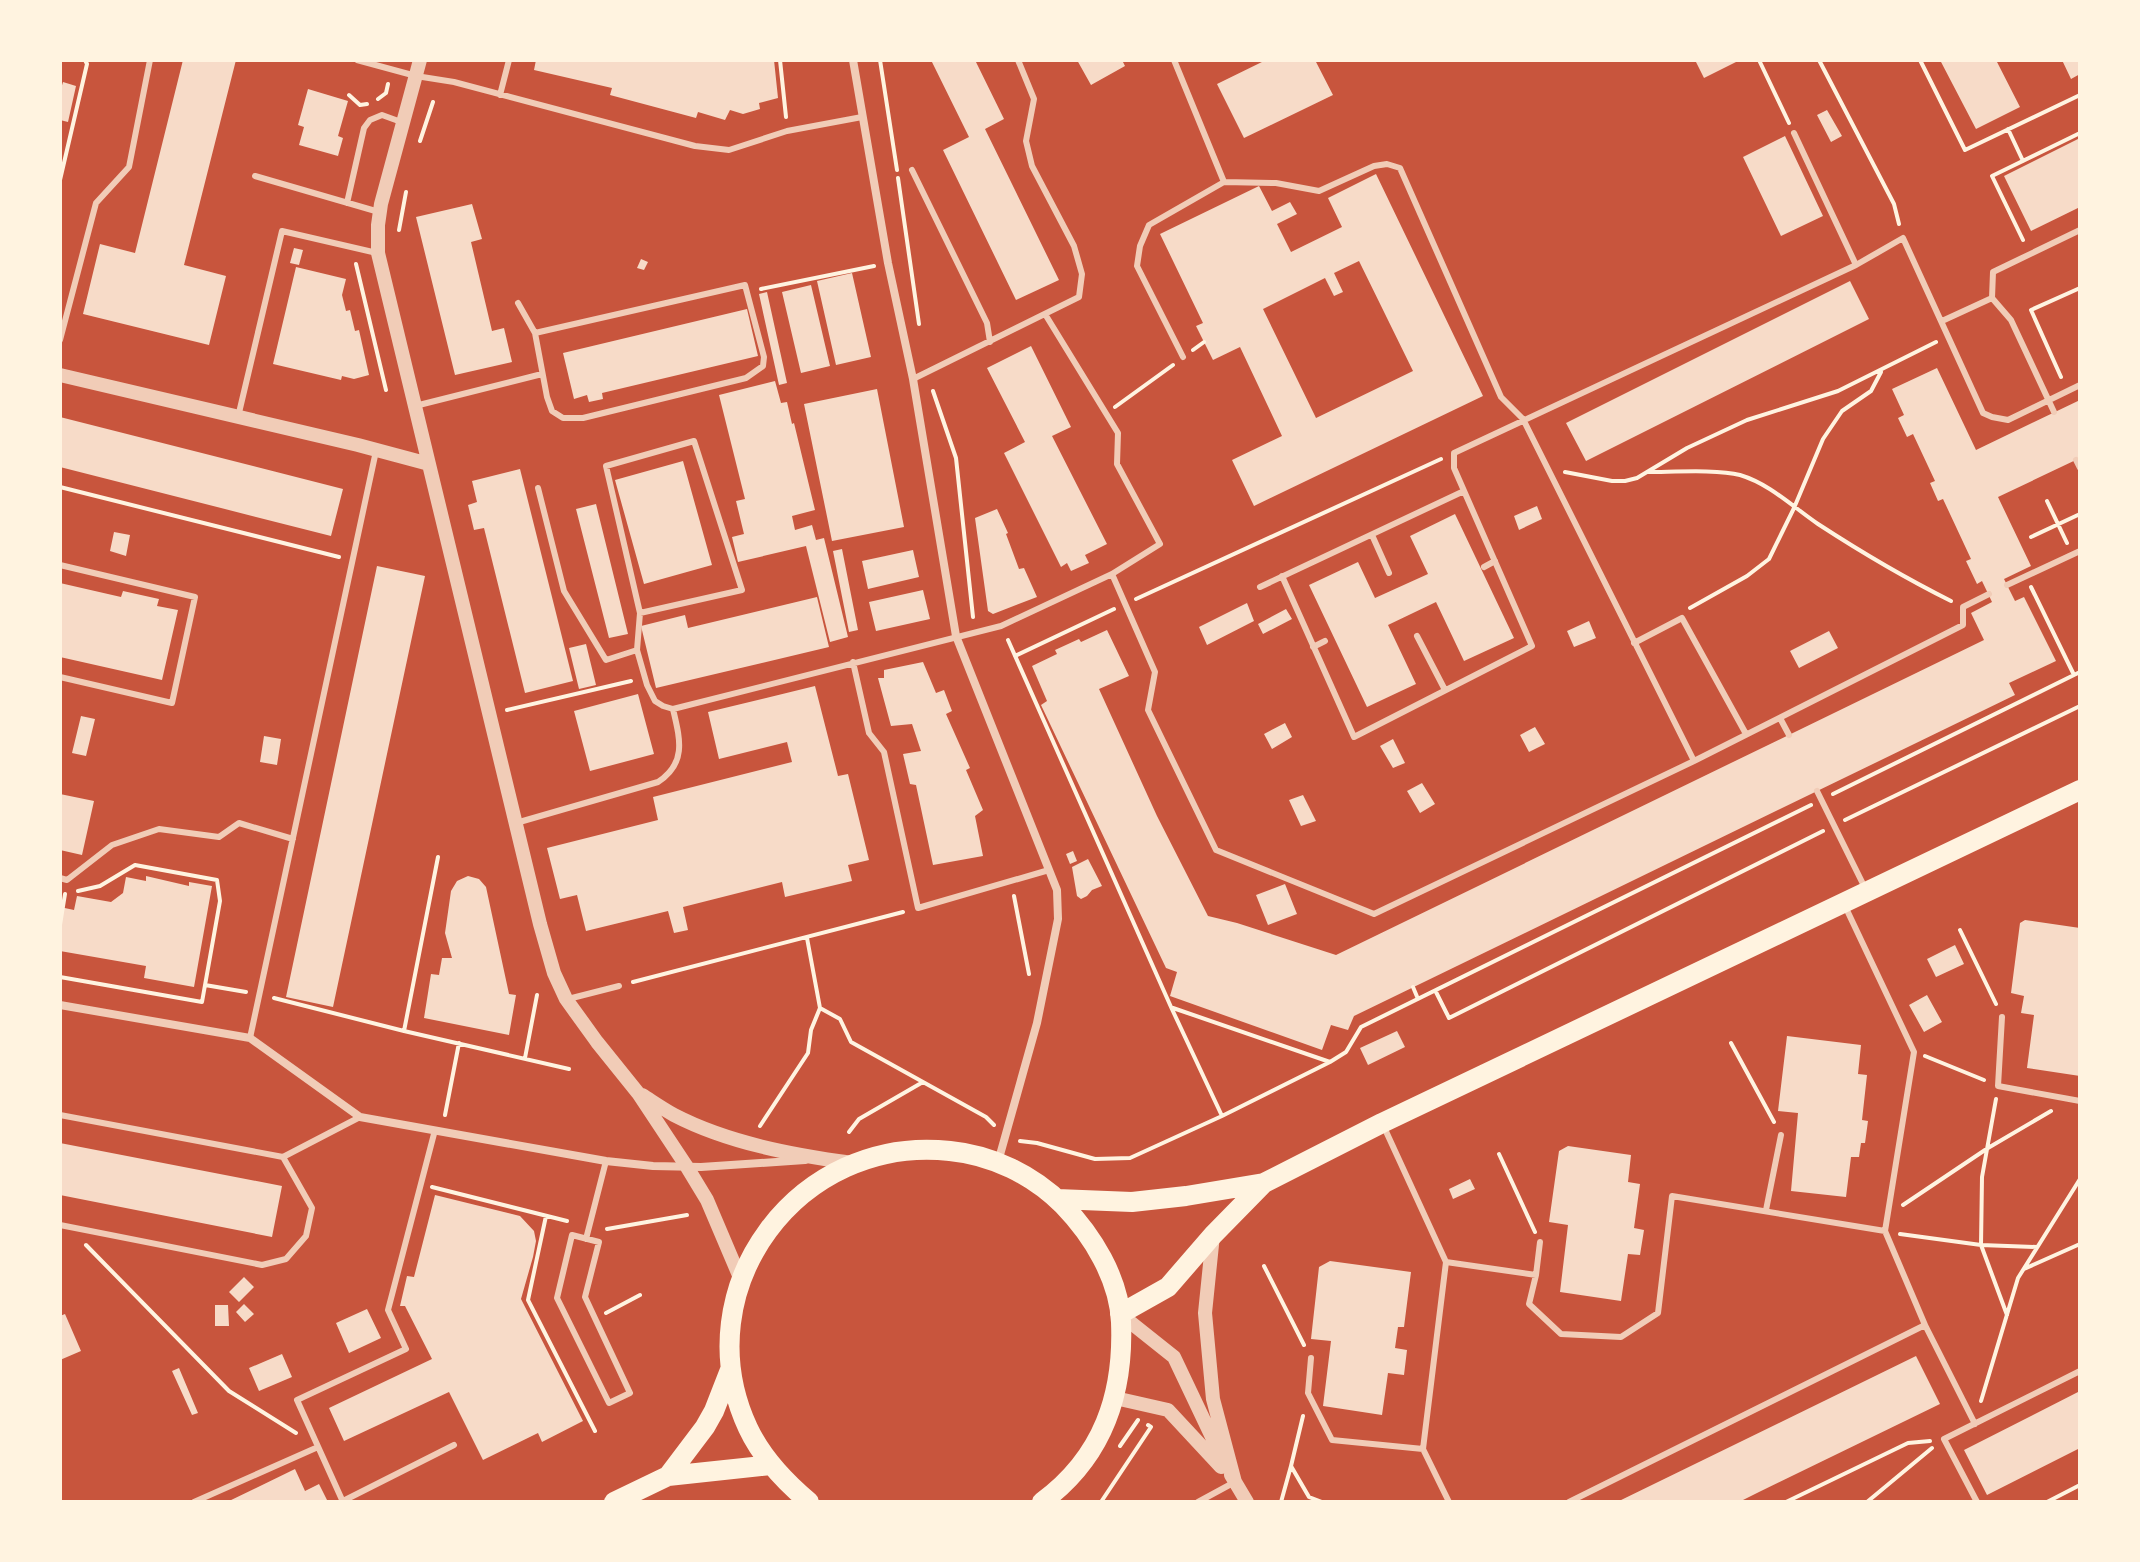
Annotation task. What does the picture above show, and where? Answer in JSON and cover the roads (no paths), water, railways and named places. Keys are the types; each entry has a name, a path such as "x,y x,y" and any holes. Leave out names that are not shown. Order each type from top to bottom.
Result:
{"main road":[{"path":"1057,1199 1132,1202 1264,1183 1382,1123 2080,790"},
{"path":"809,1502 771,1465 749,1429 735,1388 730,1338 733,1308 741,1280 754,1250 773,1222 796,1198 823,1178 853,1163 915,1149 957,1152 998,1163 1039,1184 1081,1226 1101,1257 1111,1280 1120,1314 1122,1351 1115,1398 1097,1442 1068,1480 1042,1502"},
{"path":"1120,1314 1168,1287 1264,1183"},
{"path":"668,1476 705,1427 731,1367"},
{"path":"614,1502 668,1476 771,1465"}],"street":[{"path":"420,60 380,212 378,253 548,955 566,999 638,1093 707,1200 741,1280"},
{"path":"853,60 888,263 913,379 956,636 1057,890 1058,919 1038,1017 998,1163"},
{"path":"60,375 429,464"},
{"path":"60,1005 250,1038 360,1117 606,1161 653,1166 687,1167 822,1159"},
{"path":"638,1093 705,1129 822,1159 853,1163"},
{"path":"1213,1235 1205,1313 1213,1399 1235,1482"},
{"path":"1120,1314 1174,1357 1247,1502"},
{"path":"1115,1398 1168,1410 1235,1482"}],"lane":[{"path":"357,60 416,76 454,82 695,146 729,150 787,131 862,117"},
{"path":"500,95 509,60"},
{"path":"913,379 1079,297 1082,274 1074,246 1032,166 1026,141 1034,99 1018,60"},
{"path":"1174,60 1224,182"},
{"path":"60,340 96,203 129,167 148,61"},
{"path":"347,203 364,128 370,120 382,115 404,123"},
{"path":"1794,133 1856,265"},
{"path":"1183,357 1137,266 1140,246 1149,225 1224,182 1276,183 1319,191 1374,166 1387,164 1400,168 1501,397 1523,419 1694,761"},
{"path":"912,170 987,323 990,342"},
{"path":"255,176 380,212"},
{"path":"2054,412 2011,320 1992,298 1993,272 2080,230"},
{"path":"238,417 282,231 378,253"},
{"path":"1282,576 1354,737 1532,646 1454,468 1454,453 1856,265 1903,238 1983,413 2008,420 2080,385"},
{"path":"518,303 535,333 552,411 563,418 583,418 746,378 763,366 764,357 745,285 535,333"},
{"path":"1942,321 1992,298"},
{"path":"640,613 742,590 694,441 606,466 640,613 637,650 644,678 655,701 673,709 1001,626 1112,574 1160,544 1117,464 1118,433 1045,314"},
{"path":"415,406 542,374"},
{"path":"250,1038 377,450"},
{"path":"2076,460 2080,468"},
{"path":"538,488 564,591 606,660 637,650"},
{"path":"1260,587 1464,491"},
{"path":"1372,535 1389,573"},
{"path":"2007,585 2080,551"},
{"path":"1484,567 1495,561"},
{"path":"60,565 195,597 172,703 60,677"},
{"path":"1112,574 1155,672 1148,710 1216,850 1374,914 1694,761 1963,625 1963,607 1989,594"},
{"path":"1634,643 1682,618 1746,734"},
{"path":"1417,636 1445,690"},
{"path":"1313,647 1325,641"},
{"path":"853,662 869,733 884,752 918,908 1049,870"},
{"path":"516,823 658,782 671,774 679,750 673,709"},
{"path":"1780,718 1789,735"},
{"path":"1817,791 1867,891"},
{"path":"60,878 67,880 112,845 159,829 219,837 239,823 293,839"},
{"path":"1844,903 1914,1052 1885,1231 1925,1325 1975,1424"},
{"path":"566,999 619,986"},
{"path":"2002,1017 1998,1086 2080,1101"},
{"path":"60,1115 283,1157 360,1117"},
{"path":"1382,1123 1446,1262 1423,1449 1449,1502"},
{"path":"438,1131 388,1310 406,1349 297,1400 343,1502 454,1445"},
{"path":"1766,1210 1781,1135"},
{"path":"64,1226 262,1265 286,1259 306,1236 312,1208 283,1157"},
{"path":"586,1239 606,1161"},
{"path":"1540,1242 1529,1304 1561,1334 1621,1337 1658,1313 1672,1196 1885,1231"},
{"path":"572,1235 586,1239 599,1242 585,1297 630,1393 609,1403 557,1298 572,1235"},
{"path":"1446,1262 1536,1275"},
{"path":"1569,1502 1925,1325"},
{"path":"1311,1358 1308,1393 1332,1440 1423,1449"},
{"path":"1977,1502 1944,1439 2080,1371"},
{"path":"194,1502 318,1447"},
{"path":"1198,1502 1235,1482"}]}
